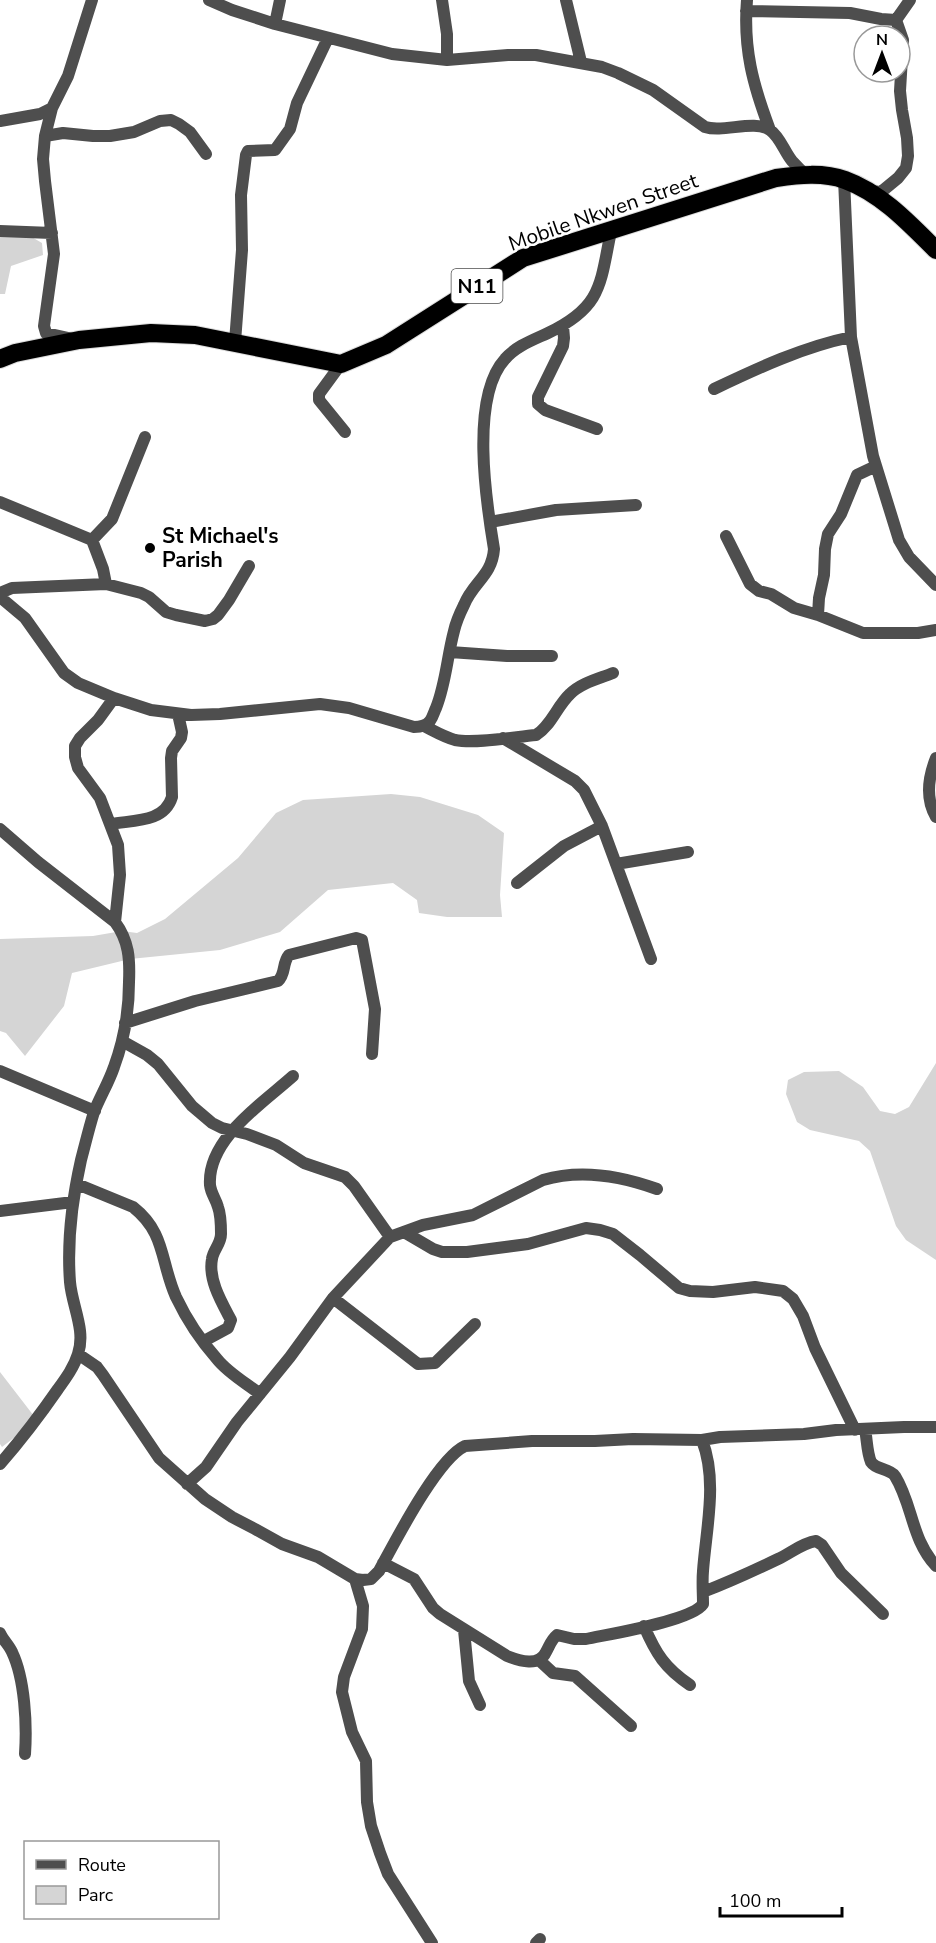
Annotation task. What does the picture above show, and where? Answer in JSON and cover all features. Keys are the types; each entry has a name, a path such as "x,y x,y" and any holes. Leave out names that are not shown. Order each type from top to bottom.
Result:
{"highway":[{"name":"Mobile Nkwen Street","path":"341,364 386,345 523,258 776,178 805,174 844,179 868,191 902,216 936,250"},
{"path":"0,359 15,353 79,340 151,333 195,335 341,364"}],"street":[{"path":"79,340 46,333 45,320 54,254 43,159 47,114 68,76 92,0"},
{"path":"209,0 275,24 392,54 447,60 508,54 536,55 581,62 602,67 640,82 705,127 715,130 750,126 770,130"},
{"path":"275,24 280,0"},
{"path":"442,0 447,34 447,60"},
{"path":"566,0 581,62"},
{"path":"896,20 910,0"},
{"path":"805,174 790,159 770,130 755,89 746,43 746,6 850,13 896,20"},
{"path":"868,191 881,192 906,168 907,138 900,91 903,40 896,20"},
{"path":"235,342 242,250 241,195 246,155 252,150 275,150 290,129 297,102 327,38"},
{"path":"0,121 47,114"},
{"path":"45,136 63,133 110,136 134,132 160,121 171,120 190,132 206,154"},
{"path":"844,179 851,337 876,466 898,540 909,557 936,585"},
{"path":"0,231 52,233"},
{"path":"249,566 218,615 205,621 166,612 141,593 106,584 12,588 0,595 25,618 64,673 78,683 151,710 178,714 220,714 320,704 336,705 414,727 424,726 431,720 442,693 454,629 465,600 490,570 494,560 484,468 484,431 490,388 503,361 513,351 563,326 587,306 596,295 612,231"},
{"path":"563,326 563,346 538,397 538,404 545,410 597,429"},
{"path":"714,389 786,357 826,342 851,337"},
{"path":"341,364 319,394 319,400 345,432"},
{"path":"92,540 111,519 145,437"},
{"path":"819,615 819,598 828,534 841,514 857,475 876,466"},
{"path":"0,502 92,540 104,569 106,584"},
{"path":"490,522 555,510 636,505"},
{"path":"726,536 750,584 759,591 771,594 794,608 819,615 863,633 918,633 936,630"},
{"path":"450,652 552,656"},
{"path":"424,726 440,735 456,740 536,735 543,730 568,695 577,688 613,673"},
{"path":"114,698 98,720 80,738 75,746 75,757 78,768 100,798 118,845 120,860 115,922"},
{"path":"111,824 153,818 162,814 170,804 172,751 181,738 182,732 178,714"},
{"path":"503,738 575,782 584,790 602,826 651,959"},
{"path":"936,758 930,773 929,802 936,818"},
{"path":"517,883 564,846 602,826"},
{"path":"0,829 44,867 115,922 128,945 130,959 129,994 122,1041 105,1091 95,1111 81,1160 73,1202 70,1280 80,1329 81,1341 78,1354 71,1370 37,1420 0,1464"},
{"path":"616,864 688,852"},
{"path":"125,1023 195,1001 278,981 282,978 286,958 289,955 356,938 362,940 375,1009 372,1054"},
{"path":"122,1041 147,1054 158,1064 202,1116 222,1128 248,1134 276,1145 304,1163 345,1177 354,1186 390,1238"},
{"path":"0,1071 95,1111"},
{"path":"204,1341 228,1328 231,1323 216,1289 211,1261 221,1235 219,1208 210,1185 217,1152 232,1131 293,1076"},
{"path":"187,1484 206,1467 237,1422 333,1298 390,1238 423,1225 473,1215 543,1180 555,1177 592,1175 638,1182 657,1189"},
{"path":"77,1184 133,1207 154,1228 160,1241 166,1269 183,1311 218,1360 260,1395"},
{"path":"0,1210 73,1202"},
{"path":"404,1232 433,1250 468,1252 528,1244 586,1228 600,1230 613,1234 679,1288 713,1292 755,1287 783,1291 793,1299 803,1316 815,1348 860,1430 870,1460 874,1466 892,1473 899,1485 918,1539 927,1556 936,1566"},
{"path":"333,1298 418,1364 435,1363 475,1324"},
{"path":"78,1354 97,1367 159,1458 205,1499 232,1517 282,1544 318,1557 355,1579 363,1580 371,1579 379,1571 416,1506 446,1461 457,1449 465,1446 532,1441 702,1440 737,1436 936,1427"},
{"path":"383,1563 414,1578 433,1608 464,1630 518,1661 539,1660 545,1655 552,1639 557,1635 586,1639 660,1623 700,1608 703,1604 709,1469 702,1440"},
{"path":"703,1592 748,1574 802,1545 816,1541 822,1545 841,1573 883,1614"},
{"path":"355,1579 363,1606 362,1629 344,1677 342,1692 352,1732 366,1761 367,1802 371,1826 380,1853 388,1874 432,1943"},
{"path":"644,1626 653,1648 672,1673 690,1685"},
{"path":"464,1630 469,1681 480,1705"},
{"path":"0,1633 12,1652 21,1686 26,1718 25,1754"},
{"path":"539,1660 553,1673 575,1676 631,1726"}],"green space":[{"path":"0,232 23,232 42,243 43,255 11,266 5,294 0,294"},
{"path":"391,794 420,797 478,815 504,833 500,895 502,917 447,917 419,913 417,900 393,883 328,890 280,932 220,950 130,959 72,973 64,1006 25,1056 6,1033 0,1031 0,939 93,936 122,931 137,933 165,919 238,858 276,813 303,800"},
{"path":"936,1063 936,1260 906,1240 896,1226 870,1151 859,1141 810,1130 797,1122 786,1094 788,1080 804,1072 839,1071 863,1087 880,1111 895,1114 909,1107"},
{"path":"0,1372 37,1420 2,1447 0,1444"}],"place":[{"name":"St Michael's Parish","path":"150,548"}]}
